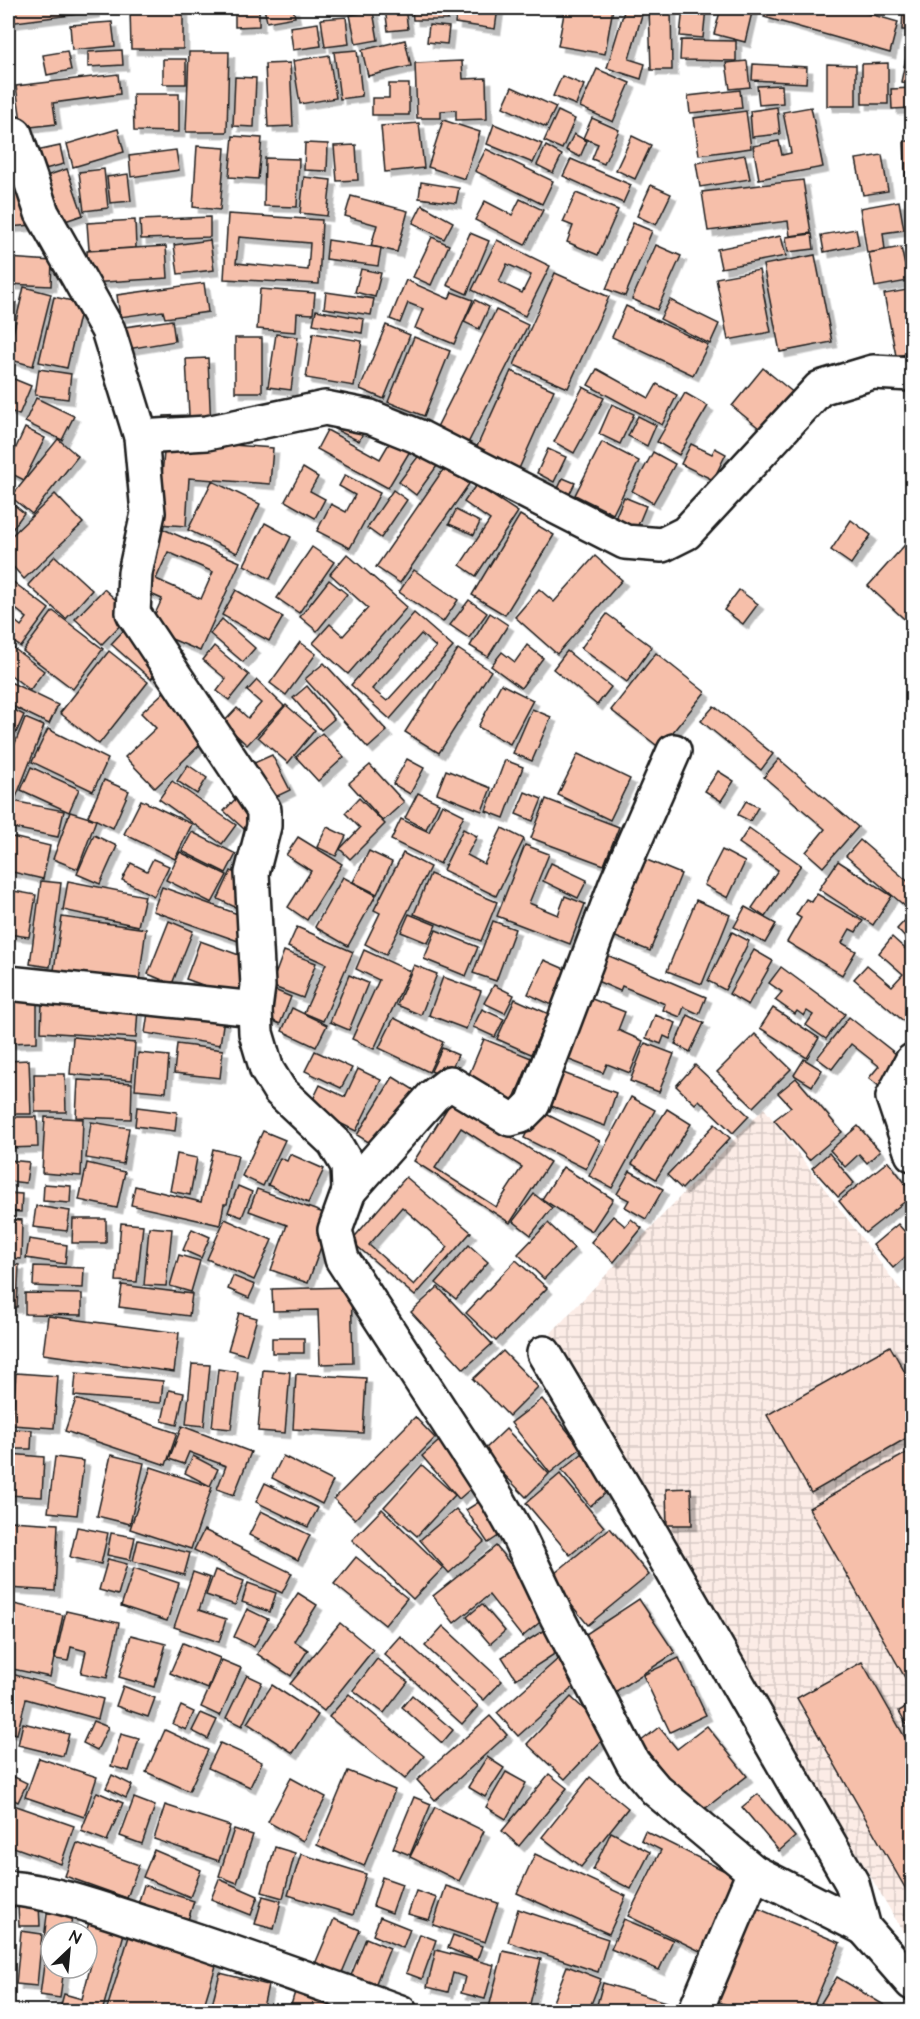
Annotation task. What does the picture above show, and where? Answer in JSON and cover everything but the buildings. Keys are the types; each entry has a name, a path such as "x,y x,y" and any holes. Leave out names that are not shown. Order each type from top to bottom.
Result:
{"street":[{"path":"15,134 42,213 108,330 141,437 148,513 135,573 133,613 264,810 264,826 252,873 258,986 255,1009 256,1033 267,1070 280,1091 333,1142 348,1166 349,1191"},
{"path":"141,437 207,433 325,408 359,414 417,436 625,542 662,545 686,533 820,388 873,372 912,374"},
{"path":"674,751 616,884 533,1104 521,1116 510,1119 450,1083 433,1096 349,1191 335,1230 342,1259 497,1498 517,1533 557,1617 633,1763 656,1790 754,1872 864,1928 912,1983"},
{"path":"8,983 255,1009"},
{"path":"912,1061 893,1097 912,1154"},
{"path":"544,1353 852,1883 864,1928"},
{"path":"695,2012 754,1872"},
{"path":"8,1888 83,1903 238,1954 400,2012"}],"shaded area":[{"path":"764,1108 912,1305 912,1947 551,1333"}]}
